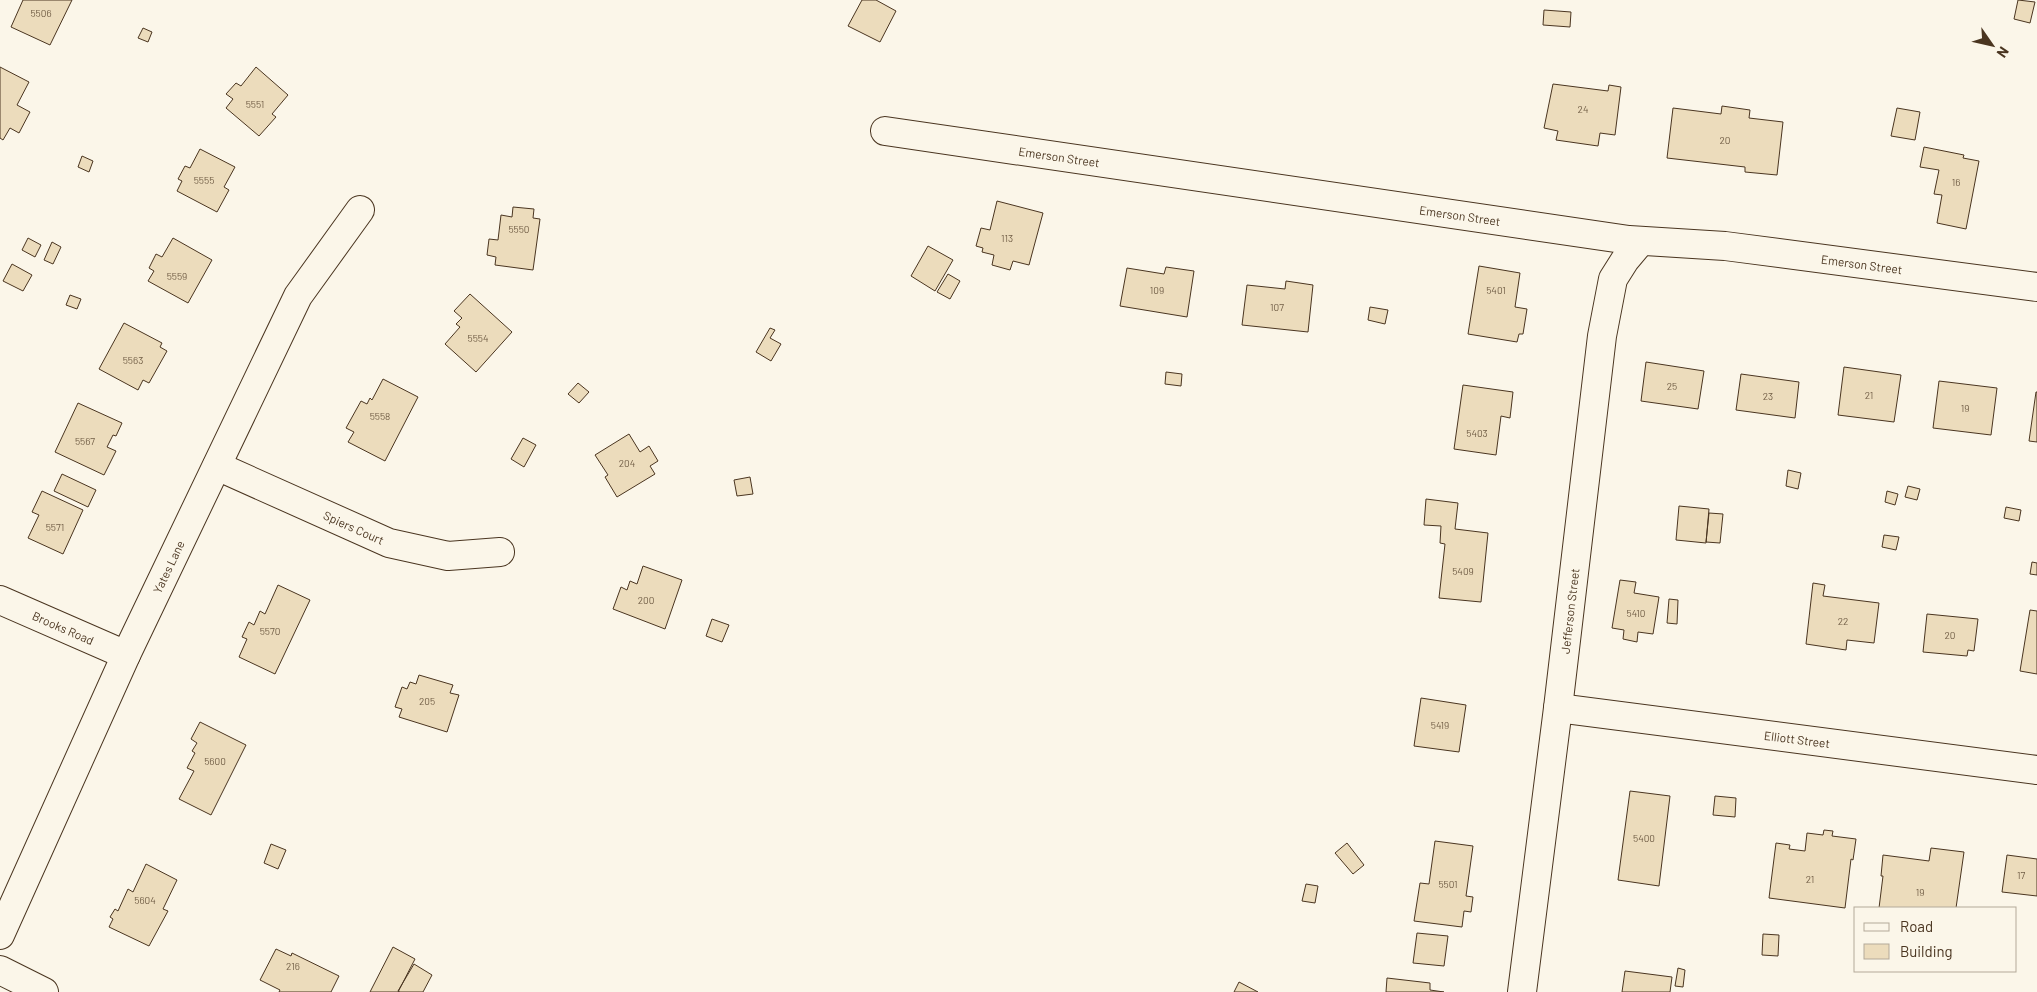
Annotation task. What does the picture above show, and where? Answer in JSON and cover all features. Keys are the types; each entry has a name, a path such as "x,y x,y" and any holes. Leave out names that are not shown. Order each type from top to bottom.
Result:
{"street":[{"name":"Emerson Street","path":"885,131 1641,241 1725,246 2037,287"},
{"name":"Yates Lane","path":"0,935 126,655 298,296 360,210"},
{"name":"Jefferson Street","path":"1522,992 1602,336 1613,279 1625,260 1641,241"},
{"name":"Spiers Court","path":"217,466 389,543 448,556 500,552"},
{"name":"Brooks Road","path":"0,600 126,655"},
{"name":"Elliott Street","path":"1558,708 2037,770"},
{"path":"0,970 44,992"}],"building":[{"path":"23,0 72,0 50,45 11,27"},
{"path":"862,0 876,0 896,11 880,42 848,26"},
{"path":"2018,0 2035,2 2030,23 2014,19"},
{"path":"1544,10 1571,12 1570,27 1543,25"},
{"path":"143,28 152,32 148,42 138,38"},
{"path":"0,67 29,82 17,105 30,112 19,133 10,128 3,140 0,138"},
{"path":"256,67 288,95 272,114 276,117 259,136 226,108 233,99 226,94 236,83 241,86"},
{"path":"1553,84 1608,91 1609,85 1621,87 1615,135 1600,133 1598,146 1556,140 1558,131 1544,128"},
{"path":"1722,106 1750,110 1749,118 1783,122 1777,175 1745,172 1745,167 1667,158 1673,108 1721,114"},
{"path":"1897,108 1920,112 1915,140 1891,136"},
{"path":"1924,147 1964,155 1963,158 1979,161 1966,229 1937,223 1942,195 1934,194 1939,170 1920,167"},
{"path":"200,149 235,167 224,187 229,190 217,212 177,191 182,181 178,179 185,166 190,168"},
{"path":"82,156 93,161 89,172 78,167"},
{"path":"997,201 1043,213 1029,265 1013,261 1010,270 992,265 994,255 982,252 983,248 976,246 981,228 990,230"},
{"path":"513,207 534,209 533,218 540,219 533,270 495,265 496,257 487,255 489,239 498,240 501,215 512,217"},
{"path":"28,238 41,245 35,257 22,250"},
{"path":"173,238 212,260 188,303 148,281 154,271 149,268 156,254 162,257"},
{"path":"52,242 61,247 53,264 44,260"},
{"path":"928,246 953,260 935,291 911,276"},
{"path":"12,264 32,275 23,291 3,281"},
{"path":"1479,266 1520,273 1515,307 1527,309 1523,334 1519,334 1517,342 1468,334"},
{"path":"1166,267 1194,271 1187,317 1120,306 1127,268 1164,274"},
{"path":"948,274 960,281 950,299 937,292"},
{"path":"1286,281 1313,285 1308,332 1242,325 1247,285 1285,289"},
{"path":"470,294 512,332 476,372 445,344 460,327 456,324 462,318 454,311"},
{"path":"70,295 81,299 77,309 66,305"},
{"path":"1370,307 1388,310 1385,324 1368,320"},
{"path":"124,323 162,343 160,347 167,351 149,383 143,380 138,390 99,369"},
{"path":"770,328 775,330 770,338 781,344 771,361 756,352"},
{"path":"1646,362 1704,371 1698,409 1641,401"},
{"path":"1844,367 1901,375 1894,422 1838,415"},
{"path":"1166,372 1182,374 1181,386 1165,384"},
{"path":"1741,374 1799,382 1795,418 1736,410"},
{"path":"383,379 418,397 385,461 348,442 354,432 346,428 361,401 367,404 370,398 372,400"},
{"path":"1939,381 1997,388 1991,435 1933,428"},
{"path":"578,383 589,392 579,403 568,394"},
{"path":"1463,385 1513,392 1510,418 1501,416 1496,455 1454,449"},
{"path":"2037,392 2037,442 2029,441"},
{"path":"78,403 122,423 116,436 113,435 107,447 116,451 104,475 55,452"},
{"path":"629,434 640,452 649,446 658,461 650,466 655,474 617,497 605,477 608,475 595,455"},
{"path":"523,438 536,445 524,467 511,459"},
{"path":"1788,470 1801,473 1798,489 1786,486"},
{"path":"62,474 96,490 88,507 54,491"},
{"path":"750,477 753,494 737,496 734,480"},
{"path":"1908,486 1920,489 1917,500 1905,497"},
{"path":"42,491 83,510 63,554 28,538 39,515 32,512"},
{"path":"1887,491 1898,494 1895,505 1885,502"},
{"path":"1426,499 1458,503 1455,529 1488,533 1481,602 1439,598 1445,544 1440,543 1441,526 1424,525"},
{"path":"1679,506 1709,509 1706,543 1676,540"},
{"path":"2006,507 2021,510 2019,521 2004,518"},
{"path":"1709,513 1723,514 1720,543 1706,542"},
{"path":"1884,535 1899,537 1896,550 1882,547"},
{"path":"2032,562 2037,563 2037,575 2030,574"},
{"path":"643,566 682,580 665,629 613,609 621,587 627,590 630,581 637,584"},
{"path":"1620,580 1636,582 1634,593 1659,597 1653,634 1638,632 1637,642 1623,639 1624,630 1612,628"},
{"path":"1813,583 1825,585 1823,596 1879,603 1874,643 1847,640 1846,650 1806,644"},
{"path":"278,585 310,600 275,674 239,657 247,639 242,637 249,622 254,625 260,611 265,614"},
{"path":"1669,599 1678,600 1677,624 1667,623"},
{"path":"2030,610 2037,611 2037,674 2020,671"},
{"path":"1927,614 1978,619 1974,651 1968,650 1967,656 1923,652"},
{"path":"712,619 729,625 722,642 706,636"},
{"path":"419,675 453,685 450,693 459,695 447,732 399,717 402,709 395,707 402,687 407,689 410,682 416,684"},
{"path":"1421,698 1466,705 1459,752 1414,746"},
{"path":"200,722 246,745 211,815 179,799 194,771 187,768 195,753 192,751 197,743 191,739"},
{"path":"1630,791 1670,796 1659,886 1618,880"},
{"path":"1715,796 1736,798 1735,817 1713,815"},
{"path":"1824,830 1833,831 1832,836 1856,839 1853,860 1851,859 1845,908 1769,898 1776,843 1790,845 1789,849 1805,851 1807,833 1823,835"},
{"path":"1435,841 1473,846 1466,896 1473,897 1471,912 1464,911 1462,927 1414,921 1420,883 1429,884"},
{"path":"1347,843 1364,865 1353,874 1335,853"},
{"path":"271,844 286,850 278,869 264,863"},
{"path":"1931,848 1964,852 1956,907 1879,907 1883,876 1881,876 1883,855 1929,861"},
{"path":"2007,855 2037,859 2037,896 2002,892"},
{"path":"146,864 177,880 163,909 168,911 149,946 109,927 113,919 110,917 115,909 118,911 128,889 133,892"},
{"path":"1306,884 1318,886 1315,903 1302,901"},
{"path":"1417,933 1448,936 1444,966 1413,963"},
{"path":"1763,934 1779,935 1778,956 1762,955"},
{"path":"393,947 415,959 398,992 370,992"},
{"path":"276,949 291,956 292,953 339,976 331,992 279,992 280,990 260,980"},
{"path":"414,964 432,975 423,992 398,991"},
{"path":"1678,968 1685,970 1683,987 1675,986"},
{"path":"1625,971 1672,977 1670,992 1622,992"},
{"path":"1387,978 1430,983 1430,990 1444,992 1386,992"},
{"path":"1239,982 1258,992 1234,992"}]}
